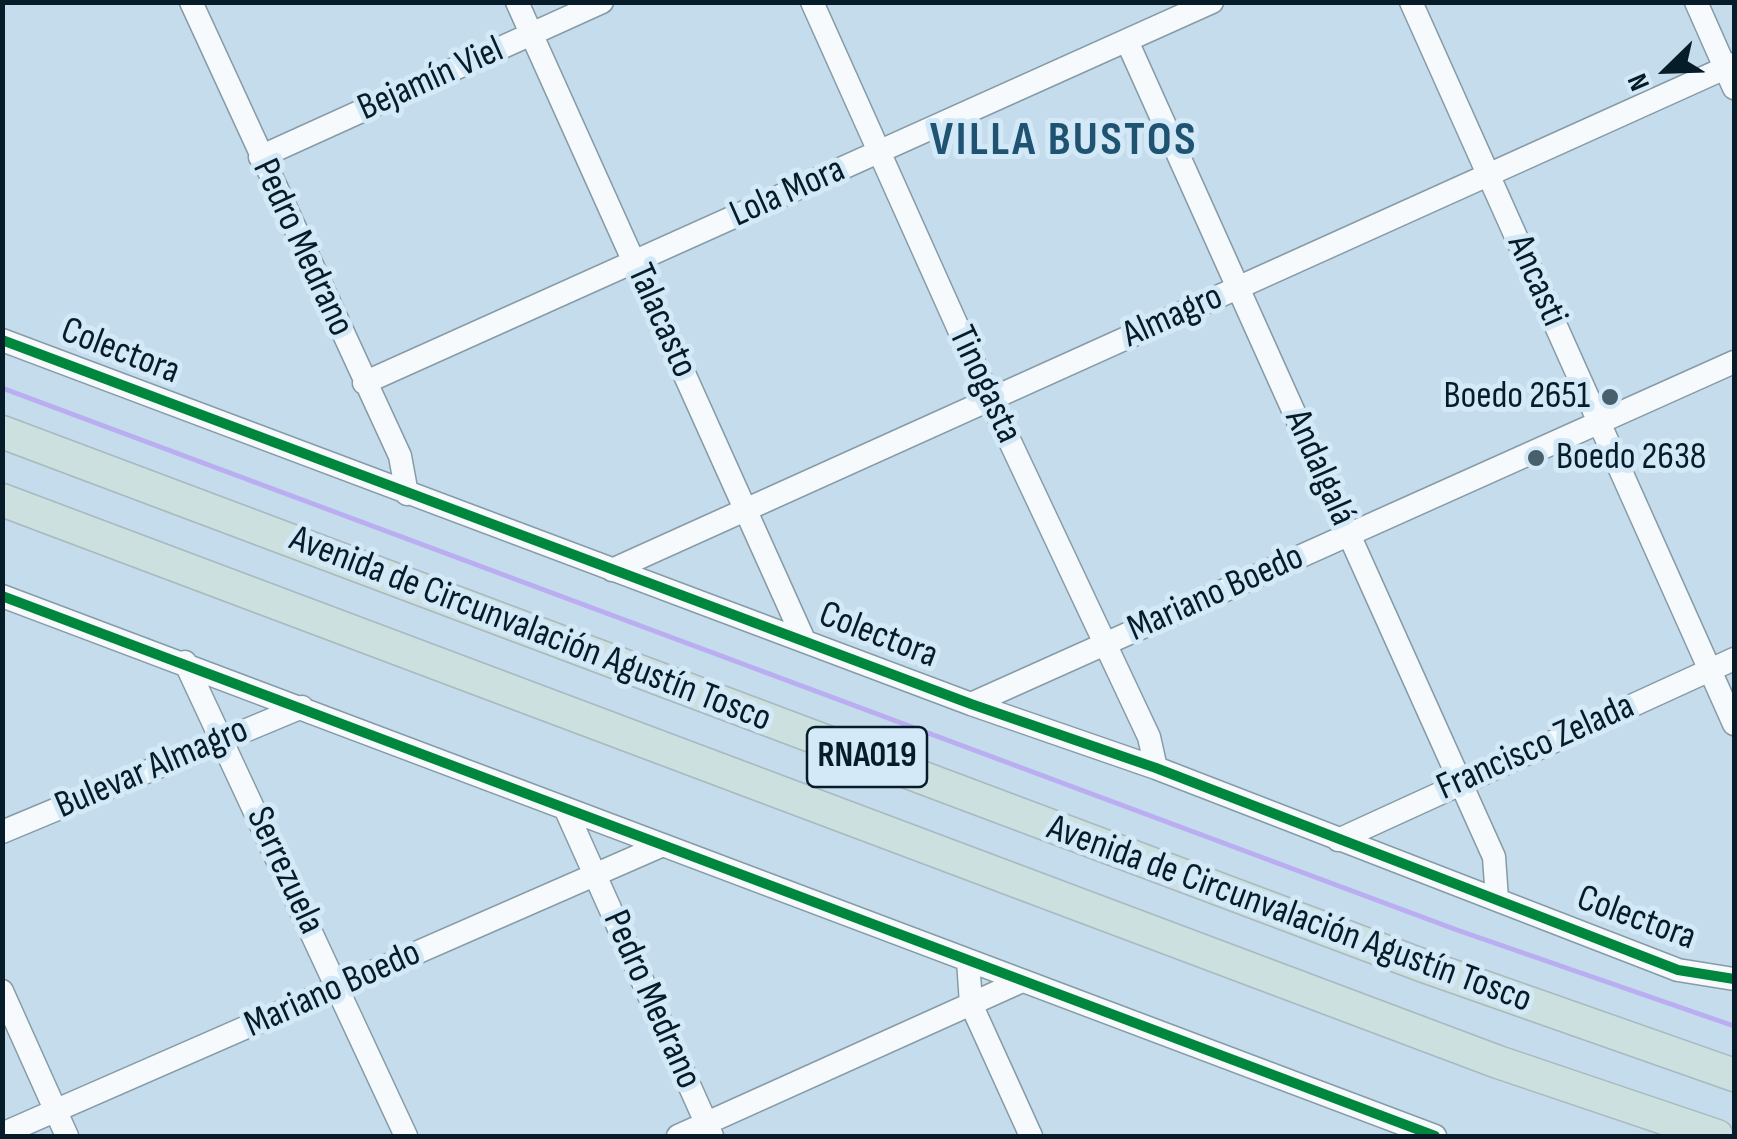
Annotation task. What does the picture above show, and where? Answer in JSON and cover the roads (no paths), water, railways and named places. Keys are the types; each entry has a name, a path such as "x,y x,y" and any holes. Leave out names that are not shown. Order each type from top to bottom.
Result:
{"highway":[{"name":"Avenida de Circunvalación Agustín Tosco","path":"2,432 1424,966 1734,1075"},
{"name":"Avenida de Circunvalación Agustín Tosco","path":"2,500 1498,1062 1717,1136"}],"street":[{"name":"Pedro Medrano","path":"191,2 400,456 407,494"},
{"name":"Talacasto","path":"517,2 804,640"},
{"name":"Bejamín Viel","path":"260,156 602,2"},
{"name":"Tinogasta","path":"812,2 990,399 1149,736 1156,768"},
{"name":"Lola Mora","path":"364,382 1212,2"},
{"name":"Ancasti","path":"1410,2 1734,724"},
{"path":"1696,2 1732,73"},
{"name":"Andalgalá","path":"1127,41 1494,857 1497,899"},
{"name":"Almagro","path":"612,570 1488,175 1732,73"},
{"name":"Colectora","path":"2,340 971,704 1156,768 1678,970 1734,978"},
{"name":"Mariano Boedo","path":"971,704 1734,362"},
{"path":"2,596 1022,980 1378,1131 1435,1136"},
{"name":"Francisco Zelada","path":"1338,840 1734,658"},
{"name":"Serrezuela","path":"185,662 406,1136"},
{"name":"Bulevar Almagro","path":"2,832 302,707"},
{"name":"Pedro Medrano","path":"566,808 709,1130"},
{"name":"Mariano Boedo","path":"2,1134 663,845"},
{"path":"968,960 971,1004 1031,1136"},
{"path":"678,1136 709,1130 1022,980"},
{"path":"2,990 67,1136"}],"waterway":[{"path":"2,388 1457,930 1734,1026"}],"place":[{"name":"Boedo 2651","path":"1610,397"},
{"name":"Boedo 2638","path":"1536,458"}],"district":[{"name":"VILLA BUSTOS","path":"1064,142"}]}
